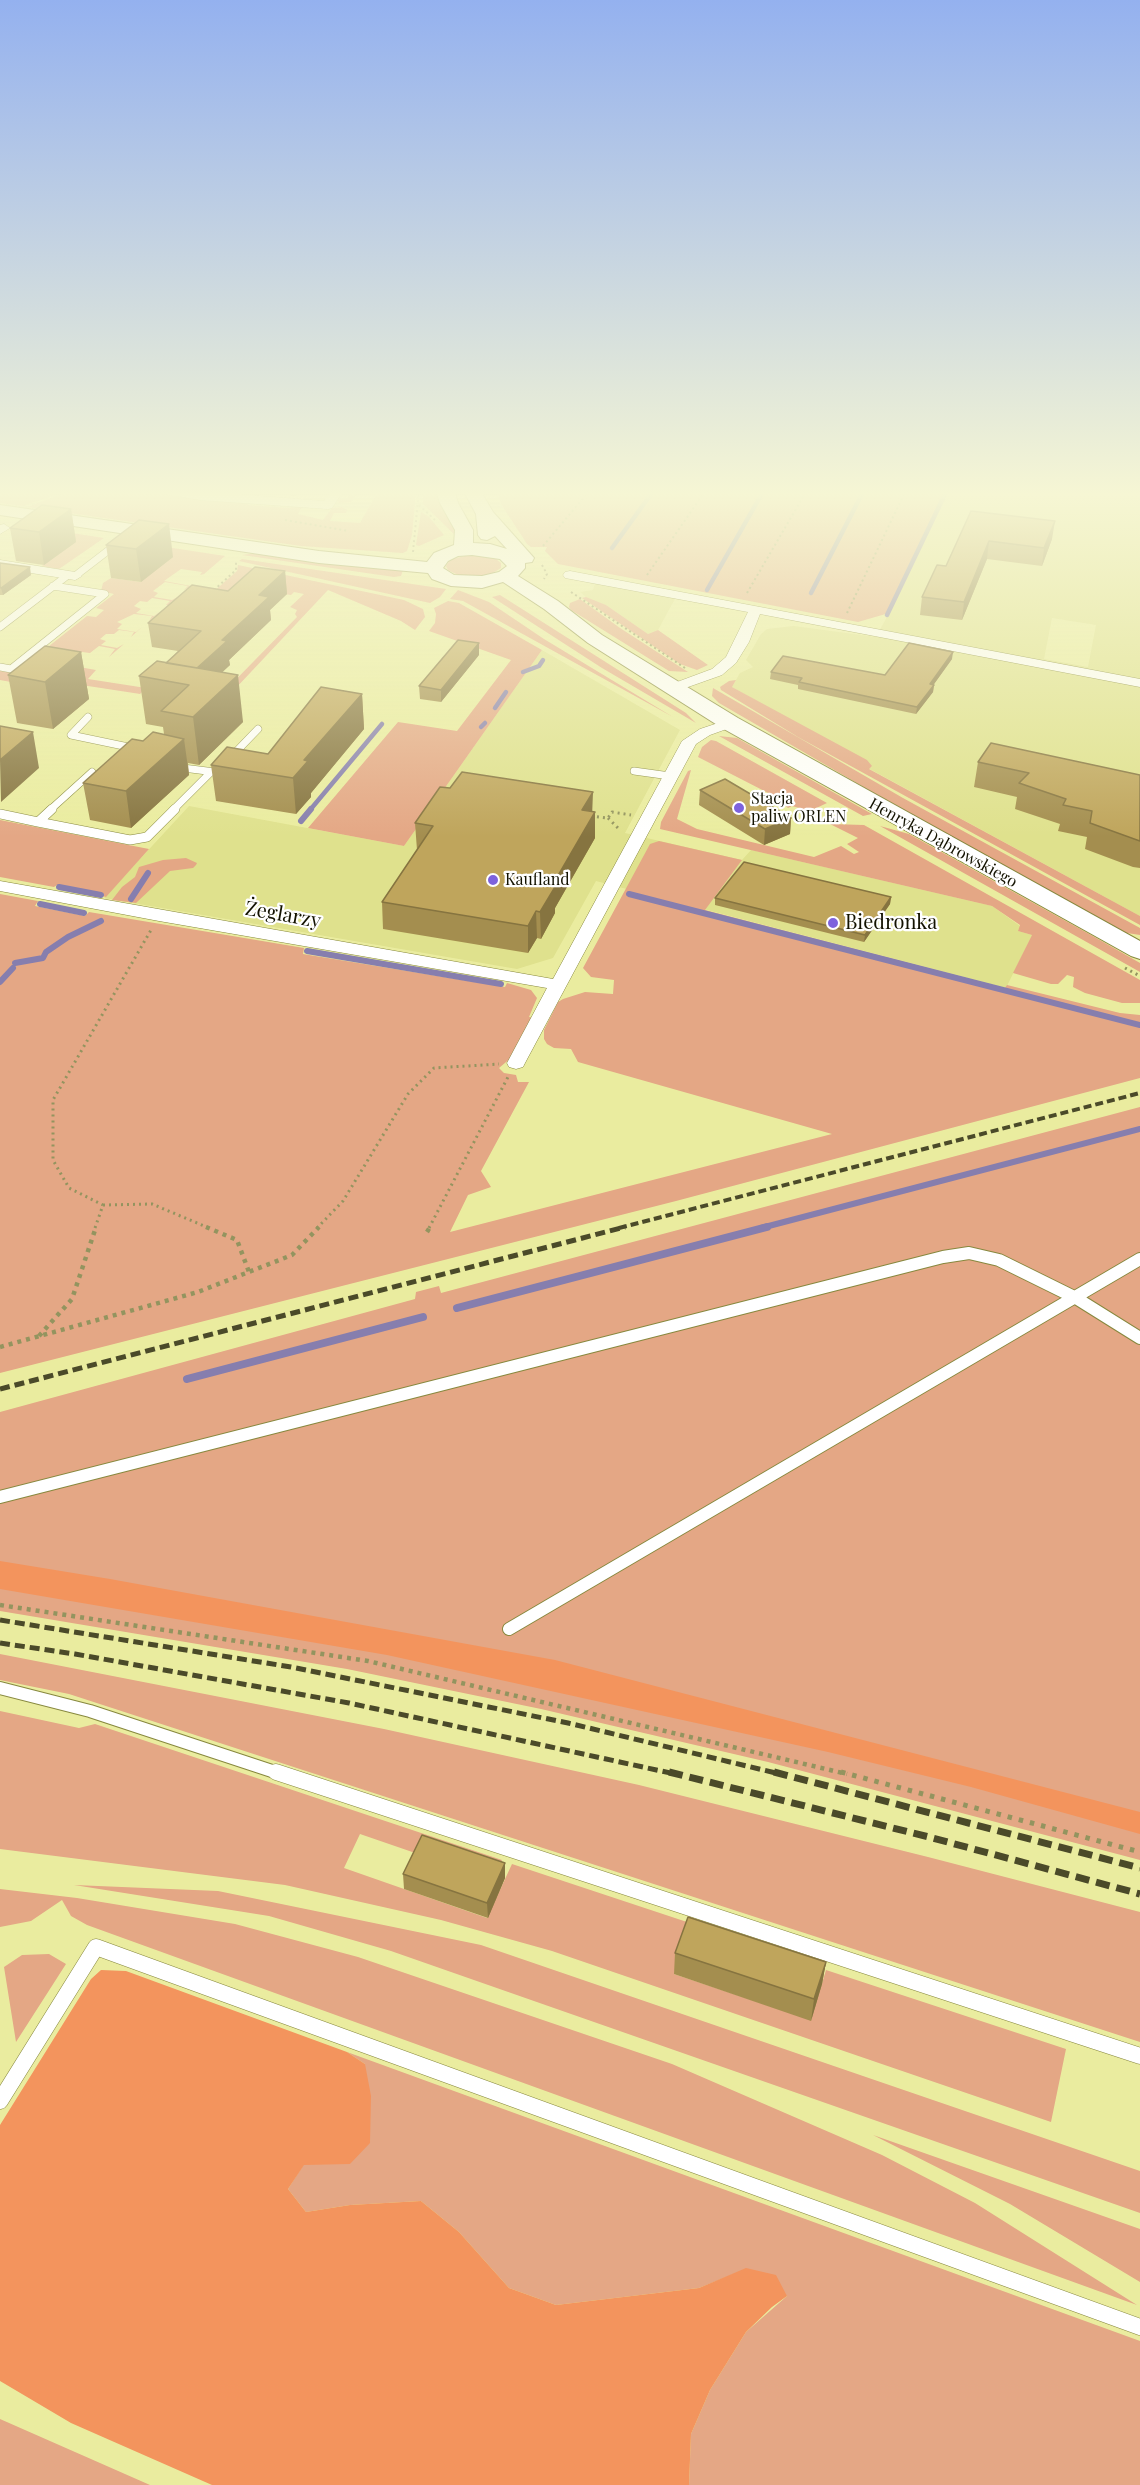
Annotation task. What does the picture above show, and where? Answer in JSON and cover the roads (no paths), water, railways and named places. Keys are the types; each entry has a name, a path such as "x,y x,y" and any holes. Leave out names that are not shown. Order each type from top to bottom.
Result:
{"main road":[{"name":"Henryka Dąbrowskiego","path":"527,606 595,639 730,723 1140,951"},
{"name":"Henryka Dąbrowskiego","path":"560,606 595,639"}],"street":[{"path":"739,606 1140,683"},
{"path":"674,688 717,672 731,660 756,610"},
{"path":"516,1063 690,741 705,732 730,723"},
{"name":"Żeglarzy","path":"0,886 159,916 559,985"}],"lane":[{"path":"0,627 27,606"},
{"path":"0,667 11,669 90,606"},
{"path":"88,717 73,730 71,735 145,750"},
{"path":"0,814 130,840 147,837 258,729"},
{"path":"167,765 229,773"},
{"path":"634,771 670,776"},
{"path":"38,822 92,772"},
{"path":"0,1497 943,1257 969,1253 999,1260 1076,1298 1140,1338"},
{"path":"509,1629 1140,1259"},
{"path":"0,1688 90,1711 1140,2056"},
{"path":"0,2101 96,1947 1140,2327"}],"waterway":[{"path":"887,615 891,606"},
{"path":"523,672 539,666 543,660"},
{"path":"495,708 506,692"},
{"path":"481,727 485,723"},
{"path":"310,810 382,724"},
{"path":"301,821 311,809"},
{"path":"131,899 148,873"},
{"path":"59,887 101,895"},
{"path":"629,894 1140,1025"},
{"path":"40,904 84,913"},
{"path":"15,963 43,958 46,952 68,937 101,921"},
{"path":"307,951 501,984"},
{"path":"0,982 13,968"},
{"path":"761,1228 1140,1129"},
{"path":"457,1308 767,1227"},
{"path":"187,1379 423,1317"}],"railway":[{"path":"619,1228 1140,1093"},
{"path":"0,1389 625,1227"},
{"path":"0,1620 291,1667 568,1723 780,1774"},
{"path":"0,1643 75,1654 349,1703 675,1774"},
{"path":"669,1772 929,1837 1140,1894"},
{"path":"774,1772 1140,1868"}],"place":[{"name":"Stacja paliw ORLEN","path":"739,808"},
{"name":"Kaufland","path":"493,880"},
{"name":"Biedronka","path":"833,923"}]}
